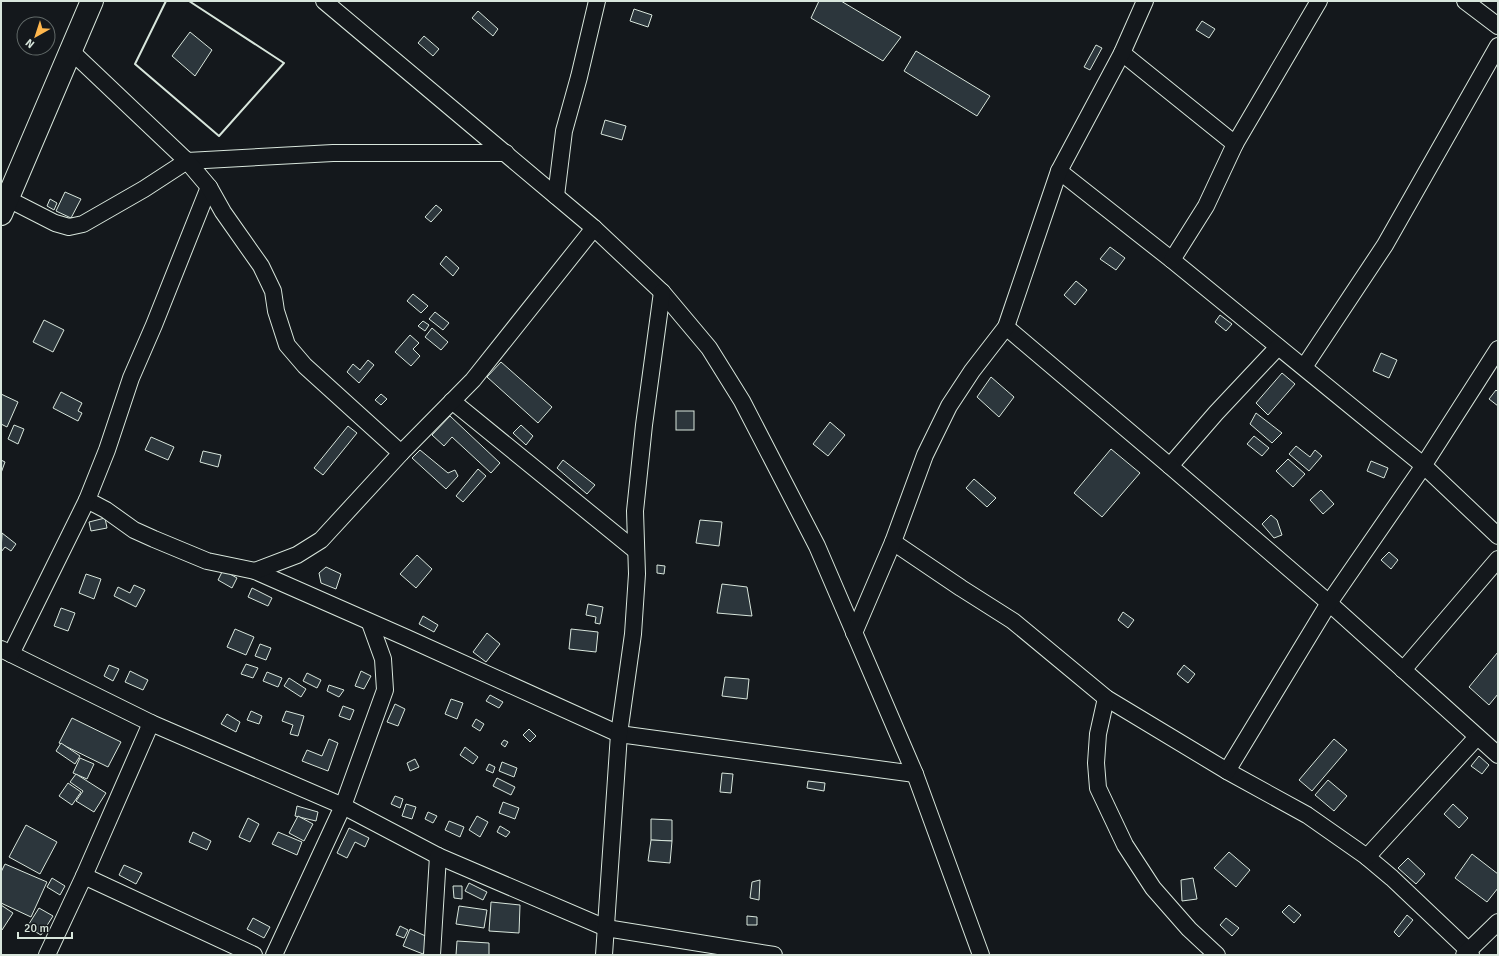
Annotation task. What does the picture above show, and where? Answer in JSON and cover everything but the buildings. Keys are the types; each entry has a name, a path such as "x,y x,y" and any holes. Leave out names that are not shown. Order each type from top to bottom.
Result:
{"main road":[{"path":"4,206 92,1"}],"street":[{"path":"324,1 594,228 662,292 709,348 742,401 817,546 915,774 981,955"},
{"path":"556,196 564,131 579,78 597,1"},
{"path":"854,632 893,542 925,455 949,406 972,371 1006,327 1059,171 1122,53 1146,1"},
{"path":"1172,260 1206,206 1234,144 1319,1"},
{"path":"1466,1 1498,26"},
{"path":"1304,367 1384,245 1498,46"},
{"path":"71,51 187,161 209,187 223,212 261,266 273,291 276,310 288,345 305,366 401,453"},
{"path":"1122,53 1234,144"},
{"path":"4,206 69,227 83,224 144,189 187,161 333,153 506,153"},
{"path":"1059,171 1172,260 1423,465 1498,536"},
{"path":"209,187 154,325 131,378 107,450 87,500 6,652 151,723 343,806 438,856 606,928 774,955"},
{"path":"255,571 297,555 321,540 401,453 478,374 594,228"},
{"path":"604,955 619,734 632,634 637,574 635,550 635,511 644,425 662,292"},
{"path":"1006,327 1329,603 1498,755"},
{"path":"1170,466 1216,412 1278,347"},
{"path":"1227,771 1329,603 1423,465 1498,349"},
{"path":"452,401 635,550"},
{"path":"87,500 106,510 134,530 207,562 255,571 619,734 915,774"},
{"path":"893,542 1013,621 1106,698 1227,771 1307,815 1367,857 1392,878 1468,954 1498,922"},
{"path":"1403,670 1498,559"},
{"path":"274,955 343,806 385,690 383,659 370,623"},
{"path":"1106,698 1098,734 1096,763 1098,788 1125,845 1152,888 1189,929 1218,955"},
{"path":"46,955 84,876 151,723"},
{"path":"1367,857 1477,737"},
{"path":"432,955 438,856"},
{"path":"84,876 225,949 254,955"}],"wall":[{"path":"166,1 135,64 219,136 284,63 189,1"}]}
